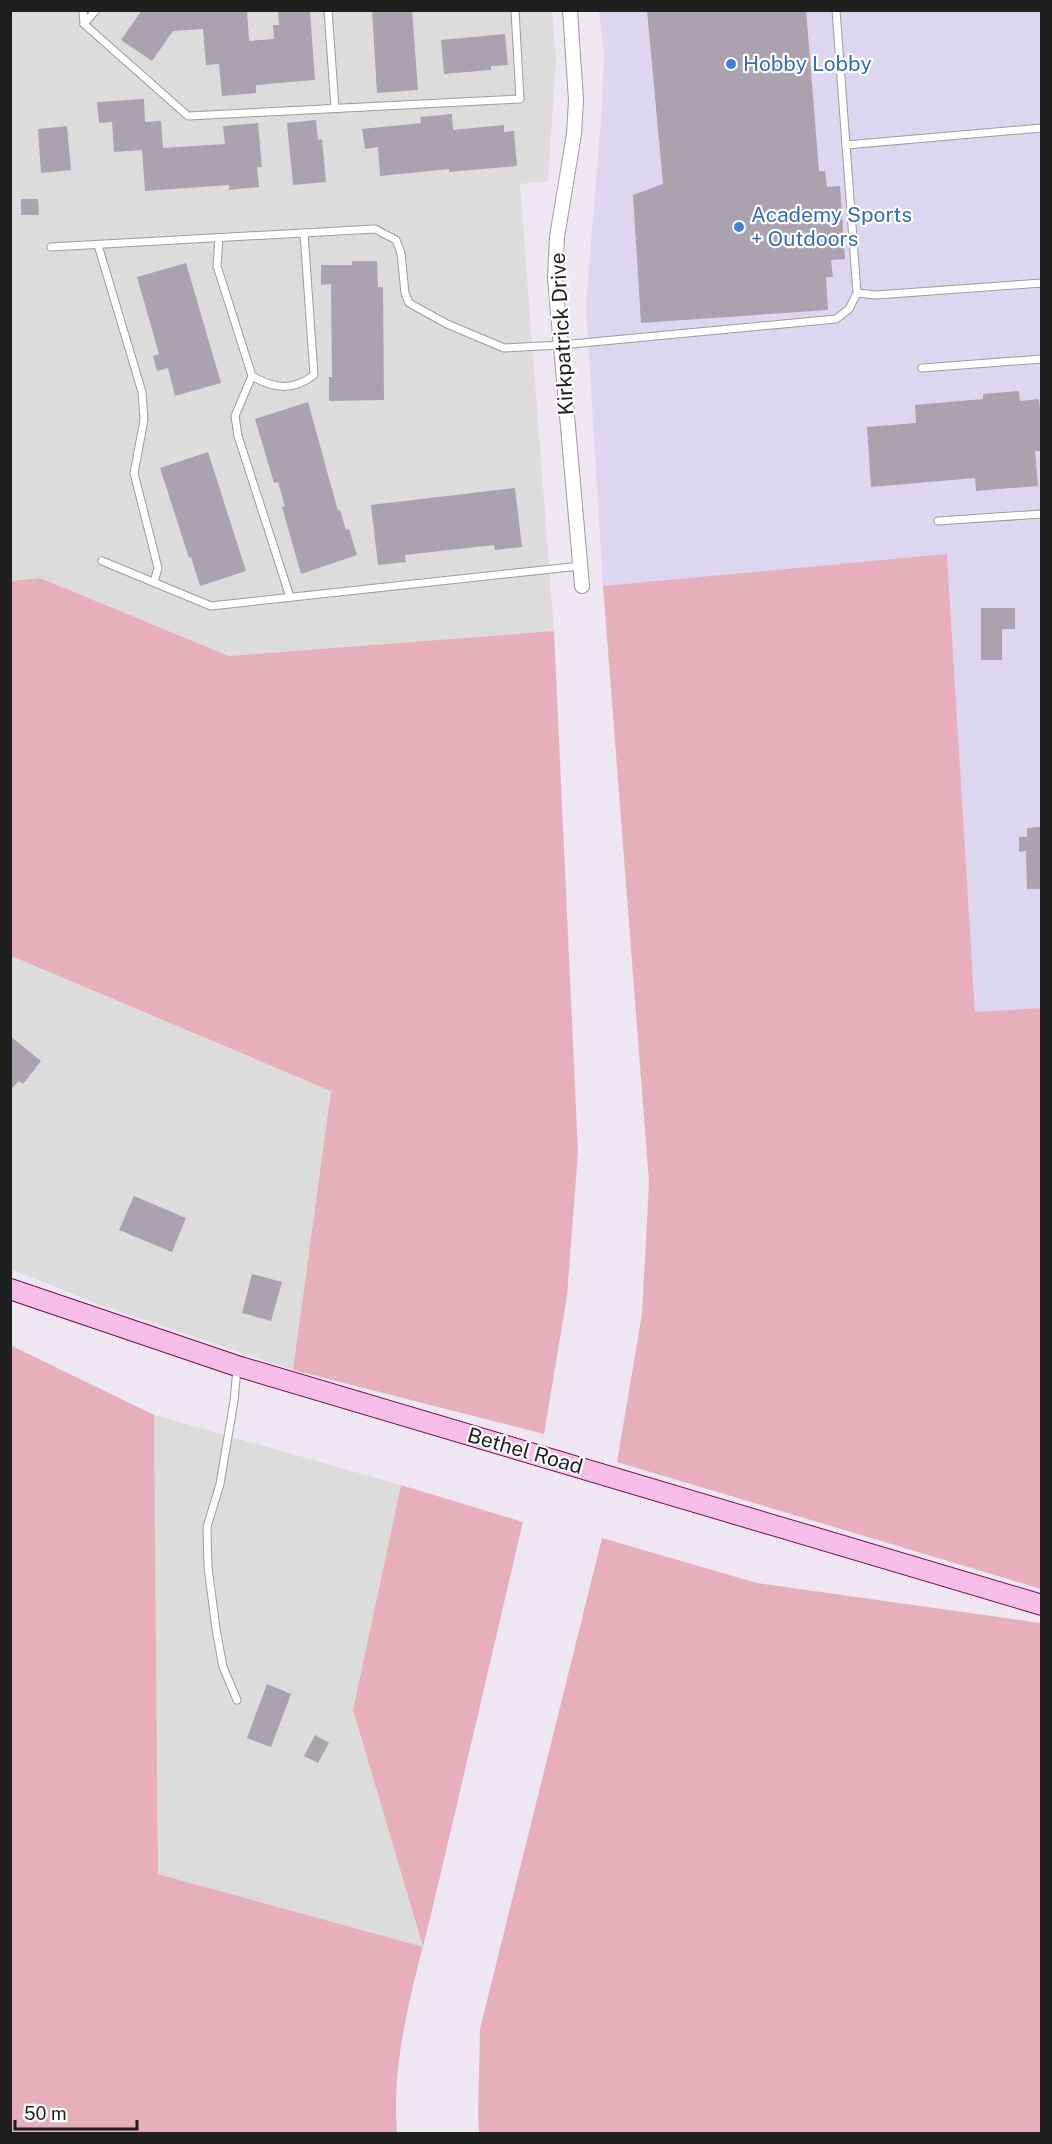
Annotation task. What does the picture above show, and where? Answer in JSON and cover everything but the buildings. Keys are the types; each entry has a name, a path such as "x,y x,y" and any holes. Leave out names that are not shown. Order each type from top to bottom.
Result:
{"main road":[{"name":"Bethel Road","path":"10,1288 237,1366 1041,1605"}],"street":[{"name":"Kirkpatrick Drive","path":"570,10 576,100 574,134 557,237 555,278 582,586"}],"lane":[{"path":"82,10 84,24 188,116 520,99 515,10"},
{"path":"84,24 96,10"},
{"path":"328,10 335,108"},
{"path":"51,247 375,228 396,240 401,253 405,293 409,303 447,324 504,348 561,345 836,319 849,309 857,293 836,10"},
{"path":"846,145 1041,128"},
{"path":"252,376 267,385 287,386 304,382 314,375 304,233"},
{"path":"219,238 217,266 252,376 235,416 237,436 290,597"},
{"path":"98,244 142,392 144,420 134,473 158,568 154,582"},
{"path":"857,293 876,295 1041,283"},
{"path":"922,368 1041,359"},
{"path":"938,521 1041,514"},
{"path":"102,561 211,606 580,566"},
{"path":"237,1366 234,1401 220,1484 207,1527 208,1567 216,1629 223,1667 237,1700"}],"shaded area":[{"path":"11,11 552,11 556,59 548,181 520,184 554,631 229,656 40,578 11,581"},
{"path":"599,11 1041,11 1041,1008 975,1013 947,555 603,586 586,305 602,108 604,54"},
{"path":"947,554 975,1012 1041,1008 1041,1589 617,1462 642,1314 649,1182 603,586"},
{"path":"40,578 229,656 554,631 578,1152 567,1296 544,1434 293,1370 331,1091 11,956 11,581"},
{"path":"10,956 331,1091 293,1370 100,1305 11,1269"},
{"path":"10,1345 154,1415 158,1874 423,1947 402,2040 396,2102 397,2133 11,2133"},
{"path":"154,1415 401,1485 353,1710 423,1948 158,1874"},
{"path":"401,1485 523,1522 423,1947 353,1710"},
{"path":"602,1538 757,1583 1041,1623 1041,2133 479,2133 480,2029"}],"place":[{"name":"Hobby Lobby","path":"731,64"},
{"name":"Academy Sports + Outdoors","path":"739,227"}]}
